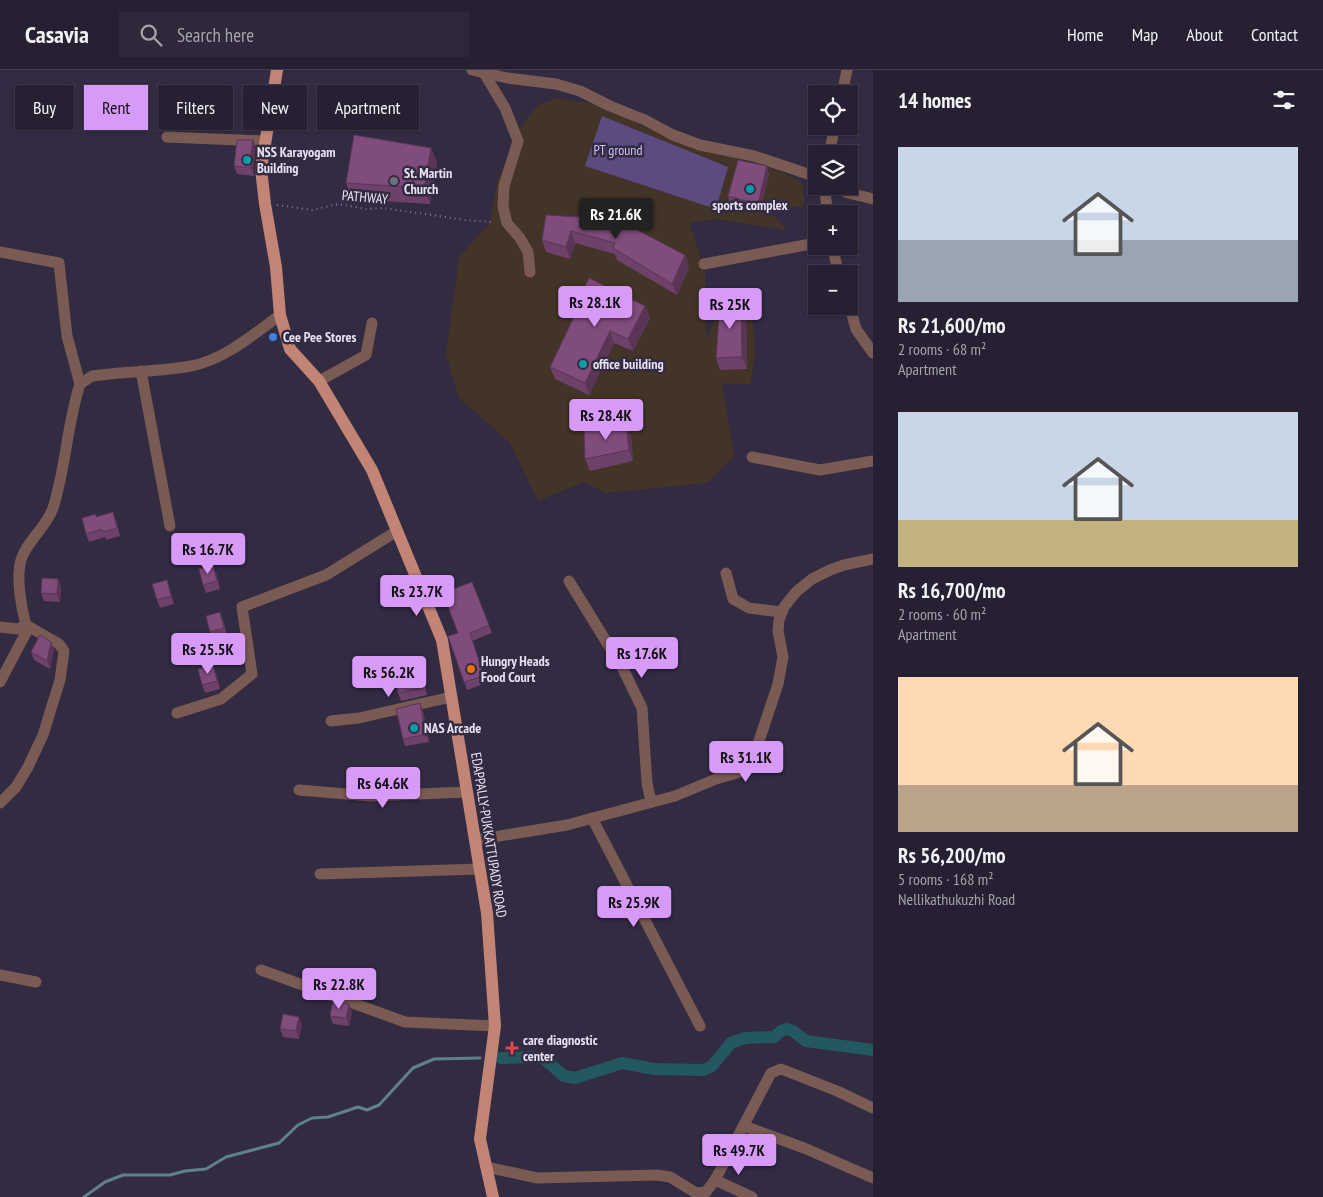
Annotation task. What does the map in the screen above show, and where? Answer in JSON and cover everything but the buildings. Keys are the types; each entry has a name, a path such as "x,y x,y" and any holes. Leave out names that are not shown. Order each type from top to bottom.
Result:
{"main road":[{"name":"EDAPPALLY-PUKKATTUPADY ROAD","path":"277,70 261,169 276,267 280,315 290,349 319,381 372,470 442,640 488,913 494,1026 480,1139 493,1197"}],"street":[{"path":"472,70 484,73 515,75 580,91 645,120 673,135 700,145 754,156 808,174"},
{"path":"844,85 847,70"},
{"path":"484,73 505,108 518,141 504,186 503,207 507,224 520,238 528,252 530,272"},
{"path":"167,137 265,141"},
{"path":"856,195 873,199"},
{"path":"704,264 808,245"},
{"path":"0,252 59,263 67,336 80,384 52,510 44,526 21,560 20,596 22,613 27,626 59,644 64,651 60,680 43,734 28,767 16,787 0,803"},
{"path":"80,384 92,376 192,366 230,350 280,315"},
{"path":"852,315 856,329 873,353"},
{"path":"319,381 366,355 372,323"},
{"path":"141,371 170,526"},
{"path":"752,457 820,470 873,462"},
{"path":"176,712 221,699 252,674 242,607 326,575 397,531"},
{"path":"475,840 567,825 675,796 716,779 743,771 753,759 778,684 783,657 778,631 781,612 796,592 812,579 844,565 873,559"},
{"path":"726,573 733,599 749,608 781,612"},
{"path":"569,581 623,669 642,708 647,784 651,801"},
{"path":"0,627 18,629 27,626"},
{"path":"0,682 27,626"},
{"path":"331,721 359,718 451,697"},
{"path":"300,790 370,796 467,792"},
{"path":"592,818 700,1026"},
{"path":"320,874 480,869"},
{"path":"261,970 405,1022 494,1026"},
{"path":"0,975 36,982"},
{"path":"486,1167 537,1178 657,1174 670,1178 696,1195 706,1192 715,1180 771,1073 781,1069 837,1091 873,1108"},
{"path":"744,1126 804,1148 873,1178"},
{"path":"715,1180 752,1197"}],"path":[{"name":"PATHWAY","path":"265,204 312,210 338,204 366,209 384,208 465,220 493,222"}],"shaded area":[{"path":"556,98 610,106 643,127 781,172 803,183 804,206 768,210 787,230 714,219 690,223 705,272 706,340 723,302 750,299 755,349 751,384 722,384 734,456 707,483 605,493 584,482 538,501 510,443 459,398 446,355 459,257 490,223 498,179 521,126 538,105"}],"green space":[{"name":"PT ground","path":"602,116 728,167 716,209 585,166"}],"waterway":[{"path":"501,1058 542,1057 564,1076 575,1078 622,1063 654,1069 703,1070 712,1066 731,1043 745,1038 774,1037 787,1029 793,1031 806,1041 873,1050"},
{"path":"84,1197 105,1182 123,1175 170,1175 206,1169 226,1157 279,1143 298,1125 312,1118 328,1117 358,1107 367,1110 379,1105 413,1068 434,1059 480,1058"}],"place":[{"name":"NSS Karayogam Building","path":"247,160"},
{"name":"St. Martin Church","path":"394,181"},
{"name":"sports complex","path":"750,189"},
{"name":"Cee Pee Stores","path":"273,337"},
{"name":"office building","path":"583,364"},
{"name":"Hungry Heads Food Court","path":"471,669"},
{"name":"NAS Arcade","path":"414,728"},
{"name":"care diagnostic center","path":"512,1048"}]}
